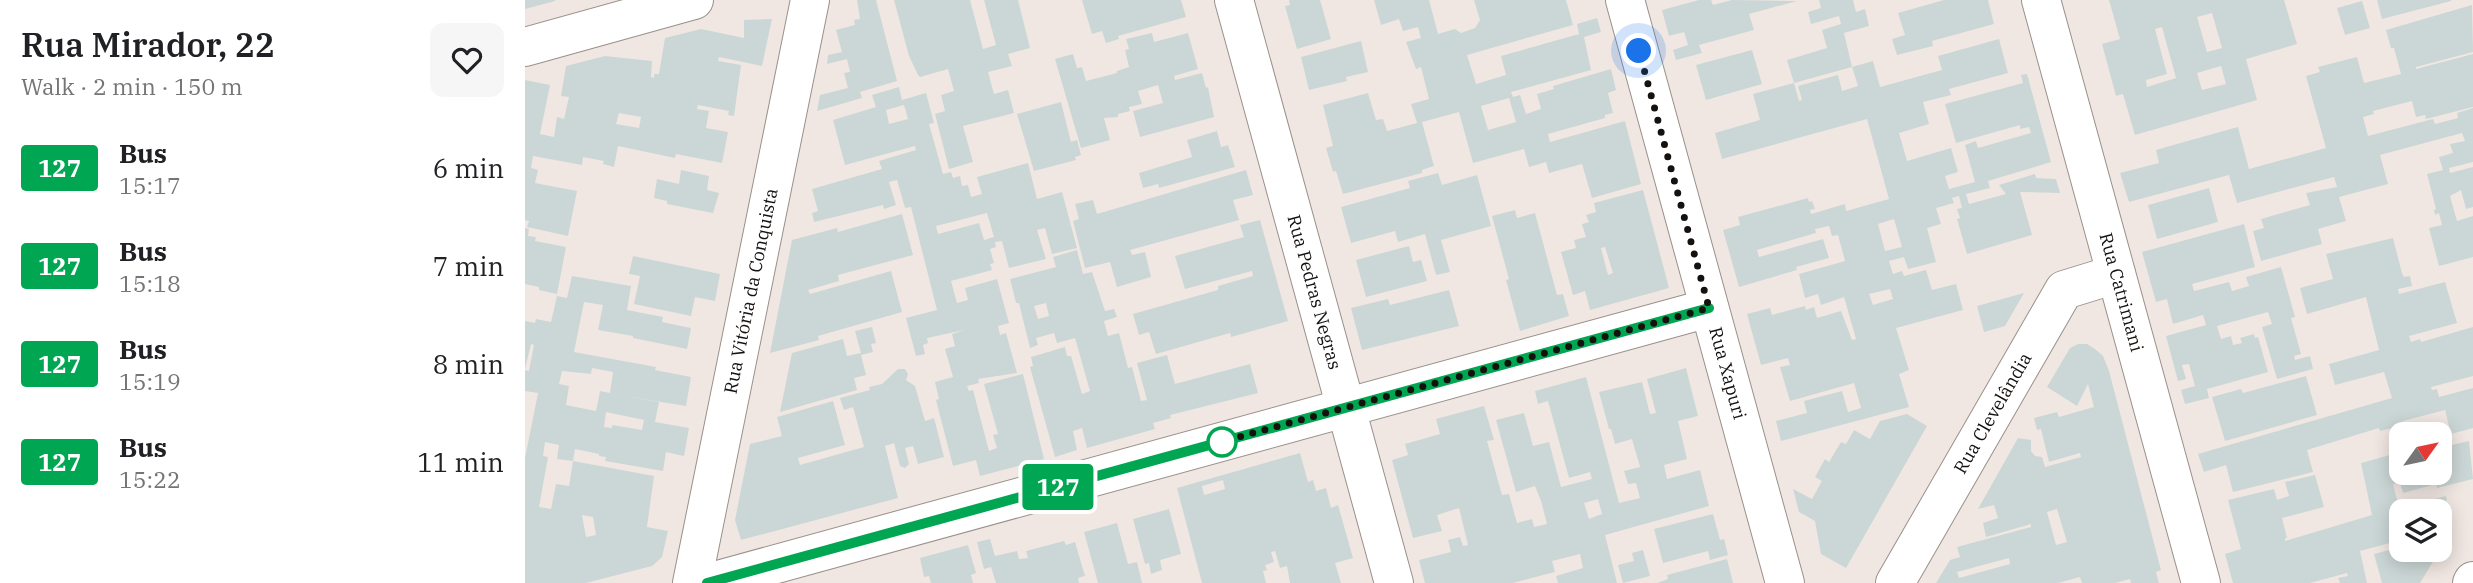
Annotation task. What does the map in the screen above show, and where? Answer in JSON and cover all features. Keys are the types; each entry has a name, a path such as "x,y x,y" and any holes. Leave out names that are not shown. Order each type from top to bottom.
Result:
{"street":[{"path":"525,47 694,0"},
{"name":"Rua Vitória da Conquista","path":"692,583 810,0"},
{"name":"Rua Pedras Negras","path":"1234,0 1394,583"},
{"name":"Rua Xapuri","path":"1625,0 1785,583"},
{"name":"Rua Catrimani","path":"2041,0 2201,583"},
{"name":"Rua Clevelândia","path":"1895,583 2064,290 2116,274"},
{"path":"707,583 1709,308"}],"building":[{"path":"525,0 555,0 555,1 525,9"},
{"path":"857,0 876,0 897,81 860,92 862,98 817,111 820,95 848,88 844,73 850,72 847,59 827,64 828,55 842,52 836,30 855,25 854,20 860,19"},
{"path":"894,0 970,0 983,49 996,45 984,0 1018,0 1030,48 1008,54 1012,66 988,72 994,94 1008,90 1014,113 963,126 973,162 949,169 935,114 945,111 941,95 954,91 948,69 920,77 918,75 909,56"},
{"path":"1082,0 1181,0 1186,17 1118,36 1119,39 1106,43 1102,31 1092,34"},
{"path":"1289,0 1320,0 1331,39 1297,49 1285,6 1290,5"},
{"path":"1374,0 1429,0 1438,34 1455,29 1461,33 1475,28 1480,20 1474,0 1566,0 1573,25 1467,55 1476,84 1506,75 1501,56 1579,34 1577,24 1597,18 1601,32 1584,37 1591,70 1511,92 1513,97 1520,95 1526,114 1541,109 1537,94 1554,89 1553,86 1611,69 1616,90 1608,93 1613,113 1605,115 1605,118 1548,134 1550,142 1625,121 1641,184 1592,198 1582,164 1549,173 1546,162 1529,167 1524,149 1473,163 1459,112 1422,122 1434,166 1422,170 1422,173 1343,194 1326,148 1333,146 1323,105 1368,93 1376,120 1383,119 1387,131 1417,123 1411,104 1429,99 1421,67 1416,69 1406,42 1421,38 1418,27 1403,31 1399,19 1381,25","holes":["1509,98 1516,122 1488,130 1481,106"]},
{"path":"1699,0 1711,0 1713,5 1732,0 1797,1 1749,14 1754,30 1699,45 1702,53 1676,60 1673,50 1688,45 1684,32 1669,36 1662,10"},
{"path":"1819,0 1853,0 1856,12 1865,9 1869,26 1844,33 1852,67 1794,83 1787,60 1827,48 1822,30 1841,24 1839,16 1811,24 1808,12 1821,8"},
{"path":"1944,0 1988,0 1994,24 1932,41 1933,46 1897,55 1892,39 1905,35 1898,13"},
{"path":"2109,0 2284,0 2297,44 2246,59 2257,100 2135,135 2123,94 2116,96 2102,44 2120,39","holes":["2212,13 2222,48 2207,52 2197,17","2162,27 2176,78 2147,87 2146,80 2167,74 2155,29","2221,66 2226,84 2202,90 2197,73"]},
{"path":"2377,0 2451,0 2451,1 2382,19"},
{"path":"2362,1 2370,28 2345,35 2337,8"},
{"path":"2472,5 2473,52 2416,69 2473,54 2473,107 2426,119 2425,115 2416,117 2412,101 2373,111 2374,114 2363,117 2368,136 2433,119 2435,124 2458,118 2457,113 2473,108 2473,162 2449,168 2450,173 2473,167 2473,207 2466,209 2461,190 2450,196 2457,221 2473,216 2473,257 2439,266 2429,228 2442,225 2439,213 2435,215 2436,209 2427,174 2443,170 2439,157 2453,153 2450,144 2465,141 2462,133 2380,155 2388,184 2339,197 2346,221 2318,229 2322,244 2261,261 2253,231 2264,228 2261,219 2310,205 2306,193 2337,187 2334,177 2237,203 2229,175 2129,202 2120,173 2159,163 2156,150 2238,127 2249,169 2326,148 2306,76 2320,72 2318,67 2357,57 2364,83 2401,74 2386,30"},
{"path":"772,19 762,66 719,57 718,61 741,65 734,116 728,115 729,111 698,105 697,109 709,111 706,128 728,132 722,163 676,154 675,158 618,146 614,167 603,164 604,161 583,157 582,165 533,156 531,168 538,170 535,183 577,191 568,236 527,227 525,80 550,85 540,134 554,137 557,117 564,119 569,97 561,96 566,66 605,56 652,61 651,77 654,78 654,74 659,74 665,38 701,29 744,38 744,20","holes":["619,113 641,117 639,128 616,124"]},
{"path":"1152,33 1154,42 1188,33 1198,69 1174,76 1175,80 1202,73 1206,88 1208,87 1214,117 1140,137 1133,111 1163,103 1158,85 1138,91 1142,104 1129,107 1130,111 1118,114 1118,117 1104,118 1110,140 1081,148 1055,59 1073,54 1077,68 1082,67 1086,81 1117,73 1129,67 1125,50 1129,49 1126,39"},
{"path":"1999,39 2008,73 1949,89 1951,95 1923,102 1929,124 1899,133 1907,161 1951,148 1958,172 1945,176 1949,189 1975,182 1965,145 1976,141 1978,148 2031,133 2029,127 2020,129 2020,125 1956,143 1945,104 2023,83 2021,75 2027,74 2051,162 1988,181 1990,188 1966,194 1969,204 2006,194 1999,185 2035,174 2036,178 2056,179 2060,193 2020,192 2032,235 1967,254 1957,219 1960,218 1957,209 1962,208 1959,196 1952,198 1954,203 1936,208 1941,224 1927,228 1936,262 1908,269 1904,257 1889,261 1893,274 1902,271 1904,276 1926,270 1932,290 1956,284 1963,310 1896,328 1909,370 1899,374 1909,407 1781,441 1776,421 1807,413 1804,401 1842,391 1848,412 1861,408 1854,383 1790,401 1780,367 1790,365 1788,358 1761,365 1747,314 1770,308 1772,315 1805,306 1806,310 1814,307 1817,318 1841,311 1852,340 1856,339 1844,297 1821,305 1818,294 1805,298 1799,274 1845,261 1838,235 1832,236 1829,226 1815,229 1816,233 1757,250 1759,257 1823,239 1829,258 1739,287 1723,230 1740,225 1738,217 1808,198 1815,209 1810,210 1811,214 1845,204 1846,211 1889,199 1867,119 1722,159 1715,133 1760,120 1753,94 1794,83 1799,101 1802,100 1798,86 1838,75 1842,91 1858,86 1852,67 1873,61 1880,87 1942,70 1938,56","holes":["1894,219 1902,247 1885,251 1878,224","1890,289 1893,299 1873,305 1869,294"]},
{"path":"1361,41 1368,72 1346,77 1347,81 1309,90 1301,57"},
{"path":"1752,50 1762,84 1706,100 1696,65"},
{"path":"899,87 902,100 926,93 934,123 929,124 943,174 951,172 953,178 960,176 962,186 968,185 971,197 982,194 977,177 1028,163 1037,199 1062,192 1077,248 1052,254 1045,228 1037,230 1046,259 1009,268 1002,241 995,242 996,247 990,249 994,263 990,264 992,270 951,281 957,303 968,300 965,288 997,279 1009,323 998,326 1000,335 1006,333 1017,373 978,379 979,383 967,386 969,391 973,390 989,451 997,448 993,435 998,434 984,384 1023,374 1044,459 980,476 976,460 953,466 936,400 939,399 935,382 953,377 945,349 955,346 952,334 964,330 927,338 928,343 923,345 925,354 916,356 906,318 937,310 911,207 905,208 897,180 889,182 896,205 884,209 883,205 814,222 812,213 818,211 812,189 882,169 879,161 916,150 915,146 845,165 833,120 876,107 872,95","holes":["904,105 908,119 889,124 886,110","987,213 994,237 984,240 979,223 938,234 936,226"]},
{"path":"1061,102 1071,142 1077,140 1081,155 1075,157 1076,160 1034,171 1017,114"},
{"path":"1217,131 1221,147 1228,145 1235,167 1159,188 1158,184 1143,188 1139,173 1192,157 1187,140"},
{"path":"681,170 709,176 707,190 719,193 713,213 667,204 667,201 654,198 657,179 679,184"},
{"path":"1246,170 1253,195 1233,200 1239,220 1130,250 1132,255 1145,252 1151,277 1117,287 1110,262 1085,268 1073,221 1079,219 1075,204 1093,200 1097,214"},
{"path":"1438,173 1442,185 1477,175 1491,226 1441,240 1450,272 1436,275 1425,234 1398,242 1395,231 1351,243 1341,207 1410,188 1408,181"},
{"path":"2209,188 2218,222 2157,239 2148,205"},
{"path":"1643,190 1669,288 1590,310 1585,291 1573,295 1561,252 1576,248 1574,240 1586,237 1582,224 1589,222 1586,215 1596,212 1594,203","holes":["1605,247 1613,273 1608,275 1601,248"]},
{"path":"1515,210 1517,218 1535,213 1557,295 1563,294 1569,316 1520,331 1492,216"},
{"path":"902,214 913,255 838,275 839,281 808,290 810,294 891,271 902,312 818,336 819,340 770,353 792,240 837,228 838,232"},
{"path":"1260,220 1288,321 1231,337 1230,333 1156,354 1149,332 1139,335 1133,314 1218,290 1218,286 1253,276 1252,271 1185,289 1175,256 1244,237 1240,225"},
{"path":"2244,224 2255,267 2192,284 2194,291 2229,282 2232,291 2249,286 2246,277 2281,267 2295,317 2291,318 2301,354 2294,356 2295,360 2310,356 2313,369 2277,379 2262,327 2272,324 2268,312 2217,326 2221,339 2231,336 2233,345 2242,343 2240,338 2254,334 2255,338 2258,337 2268,372 2207,389 2209,398 2185,404 2181,390 2195,386 2189,364 2182,365 2186,379 2178,381 2166,336 2206,325 2203,315 2173,324 2167,299 2156,302 2142,252"},
{"path":"525,228 529,229 528,236 536,237 535,241 566,247 557,294 525,284"},
{"path":"2393,238 2402,273 2404,277 2410,276 2412,286 2398,289 2399,294 2445,282 2457,323 2409,336 2411,342 2420,339 2421,342 2473,327 2473,376 2431,387 2432,390 2437,389 2439,397 2473,388 2473,428 2452,434 2452,422 2448,422 2445,410 2403,422 2389,422 2389,429 2380,431 2379,428 2307,450 2313,472 2233,492 2226,465 2204,472 2198,454 2392,398 2384,372 2335,385 2329,364 2379,350 2366,297 2307,314 2300,288 2333,279 2326,254"},
{"path":"1409,246 1413,262 1421,260 1427,281 1366,297 1356,260"},
{"path":"1077,250 1083,274 1092,272 1105,311 1114,309 1117,317 1104,321 1108,336 1119,333 1128,368 1132,367 1141,401 1147,400 1137,363 1167,355 1175,384 1250,364 1258,393 1170,415 1171,418 1153,423 1155,429 1087,448 1082,428 1073,431 1077,450 1055,457 1030,367 1033,366 1031,357 1065,347 1067,356 1071,356 1082,394 1090,391 1075,338 1057,343 1054,333 1036,338 1038,345 1030,348 1010,279 1056,267 1053,257","holes":["1046,303 1049,316 1038,319 1034,306"]},
{"path":"633,256 720,274 715,301 695,297 691,316 634,304 640,276 629,274"},
{"path":"572,276 631,286 627,310 663,317 662,322 691,328 687,349 598,330 603,305 584,302 574,352 656,367 655,370 691,377 686,406 618,395 659,402 655,422 689,428 684,456 666,452 663,471 605,461 606,457 599,454 575,449 573,461 654,476 647,527 668,531 662,557 652,566 586,583 525,583 525,458 538,393 525,391 525,370 529,371 534,345 531,344 525,369 525,321 535,323 536,319 551,322 557,296 567,298","holes":["592,368 613,372 610,393 600,391 596,411 566,405 569,386 559,384 562,371 591,374","606,412 644,420 642,430 612,425 612,428 604,427","545,442 559,445 557,459 573,461 569,486 556,484 551,509 539,507 548,457 543,456","582,515 593,517 596,535 586,537"]},
{"path":"1449,290 1459,326 1362,350 1351,308 1388,299 1390,305"},
{"path":"2024,293 2005,326 1984,332 1977,306"},
{"path":"872,327 876,343 871,344 873,352 861,355 866,375 854,378 857,390 780,412 792,353 843,339 847,356 861,353 855,331"},
{"path":"2087,344 2103,356 2109,371 2161,570 2156,572 2159,583 2131,583 2130,579 2115,583 2082,583 2080,577 2058,583 1936,583 1950,560 1960,557 1957,547 2031,527 2031,524 1986,537 1983,523 1998,518 1994,505 1978,509 2018,438 2031,440 2031,451 2035,456 2042,457 2045,467 2081,457 2080,453 2049,462 2041,429 2037,430 2034,418 2057,412 2059,417 2094,407 2088,384 2077,406 2047,387 2070,348","holes":["2057,509 2067,542 2056,545 2047,512","2009,558 2010,564 1959,578 1957,572"]},
{"path":"1686,368 1698,416 1678,421 1687,459 1664,465 1667,479 1700,470 1709,506 1605,535 1617,583 1558,583 1556,576 1583,568 1580,554 1552,561 1555,572 1513,583 1425,583 1419,560 1451,552 1448,540 1460,537 1463,546 1468,545 1459,508 1437,515 1442,531 1413,538 1392,460 1408,455 1405,444 1440,434 1436,419 1484,406 1494,440 1487,441 1502,495 1509,494 1517,523 1532,519 1534,527 1547,524 1535,486 1516,492 1496,420 1524,413 1533,446 1549,442 1561,487 1592,479 1590,472 1569,478 1548,401 1538,404 1535,391 1586,377 1619,503 1640,498 1636,483 1628,484 1624,471 1640,467 1632,439 1615,444 1599,392 1642,382 1650,414 1656,413 1647,379","holes":["1598,499 1602,514 1589,519 1584,503"]},
{"path":"898,369 905,369 908,374 906,380 915,386 925,421 934,418 944,457 918,464 913,446 905,448 909,464 905,468 900,466 894,443 885,446 898,498 741,540 735,520 750,444 782,436 777,417 833,401 845,445 798,458 800,465 864,447 853,407 844,410 840,398 882,384"},
{"path":"2306,376 2317,415 2225,441 2212,397 2241,389 2243,393"},
{"path":"1907,414 1927,426 1846,568 1821,554 1815,521 1799,512 1793,489 1812,499 1822,481 1815,477 1825,459 1829,462 1841,442 1846,444 1854,430 1870,439 1880,421"},
{"path":"2469,441 2473,479 2452,484 2452,445"},
{"path":"1300,453 1308,482 1313,480 1316,491 1326,488 1331,508 1338,505 1353,558 1335,563 1341,583 1290,583 1287,566 1280,568 1275,551 1271,552 1274,562 1265,565 1267,570 1263,571 1266,583 1202,583 1177,488","holes":["1223,480 1225,489 1204,495 1202,486"]},
{"path":"2389,455 2389,485 2393,485 2397,499 2389,499 2389,543 2360,551 2367,583 2340,583 2338,578 2348,576 2347,573 2310,583 2233,583 2225,554 2241,549 2228,500 2274,489 2277,500 2289,496 2285,482 2315,475 2324,507 2282,518 2287,538 2285,541 2372,515 2361,463"},
{"path":"2401,485 2432,485 2403,493"},
{"path":"1169,509 1181,554 1160,560 1162,570 1151,574 1149,563 1145,564 1133,519"},
{"path":"1713,514 1720,540 1724,539 1728,555 1710,560 1708,551 1663,563 1654,529"},
{"path":"1117,523 1128,564 1137,562 1142,583 1098,583 1084,532"},
{"path":"990,539 995,556 1017,551 1019,559 1028,558 1026,551 1064,541 1066,545 1075,542 1085,576 1078,578 1079,583 996,583 991,567 984,569 977,542"},
{"path":"968,545 976,573 971,575 973,583 931,583 929,576 924,577 920,558"},
{"path":"1643,550 1650,576 1623,583 1618,565 1634,561 1632,553"},
{"path":"2389,550 2389,562 2433,562 2420,583 2382,583 2374,554"},
{"path":"1727,559 1733,583 1657,583 1668,579 1667,575"}],"bus line":[{"name":"127","path":"707,583 1709,308"}],"route":[{"path":"1222,442 1213,444 1709,308 1639,51"}]}
